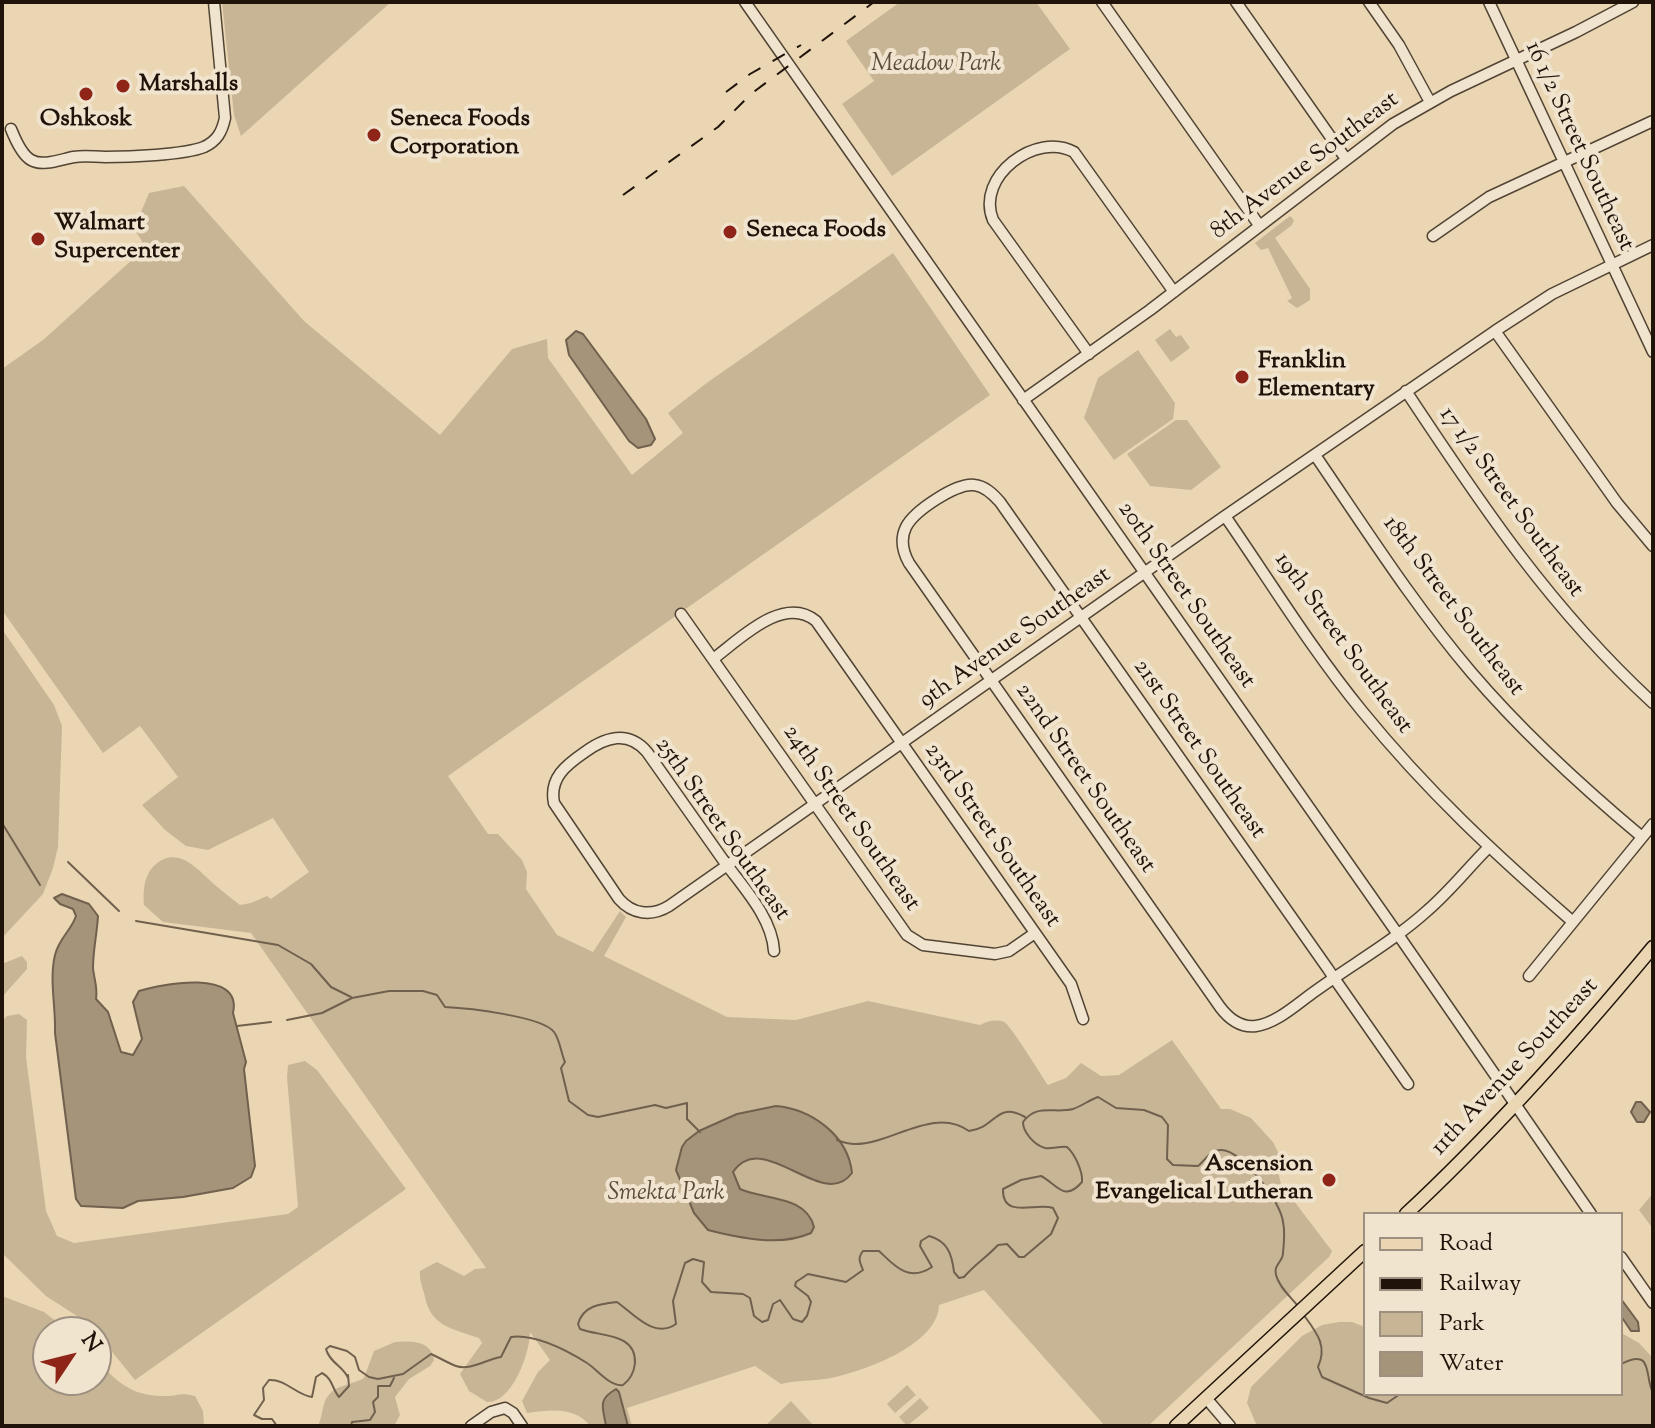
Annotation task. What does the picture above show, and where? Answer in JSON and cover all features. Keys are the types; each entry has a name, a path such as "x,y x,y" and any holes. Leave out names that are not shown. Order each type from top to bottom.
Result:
{"main road":[{"name":"11th Avenue Southeast","path":"1408,1212 1516,1106 1577,1039 1653,947"},
{"path":"1176,1426 1363,1253"}],"street":[{"path":"11,129 27,157 42,163 76,156 106,157 194,150 217,139 223,130 225,118 214,2"},
{"name":"20th Street Southeast","path":"745,2 1590,1212"},
{"path":"1102,2 1259,225"},
{"path":"1236,2 1346,159"},
{"path":"1369,2 1399,45 1430,102"},
{"name":"16 1/2 Street Southeast","path":"1489,2 1653,352"},
{"name":"8th Avenue Southeast","path":"1023,400 1174,292 1393,124 1430,102 1633,2"},
{"path":"1433,236 1489,197 1653,121"},
{"path":"1089,354 992,218 989,200 991,187 1002,172 1043,146 1060,146 1074,152 1174,292"},
{"name":"9th Avenue Southeast","path":"647,913 663,909 727,866 1225,516 1495,331 1552,294 1653,245"},
{"path":"1495,331 1601,481 1653,546"},
{"name":"17 1/2 Street Southeast","path":"1406,391 1532,574 1575,625 1653,703"},
{"name":"18th Street Southeast","path":"1315,455 1406,587 1470,671 1546,752 1642,837"},
{"name":"21st Street Southeast","path":"933,502 960,486 974,485 988,490 1000,502 1408,1084"},
{"name":"22nd Street Southeast","path":"933,502 905,527 902,544 905,556 1220,1007 1232,1020 1252,1026 1275,1019 1334,978"},
{"name":"19th Street Southeast","path":"1225,516 1359,708 1428,788 1488,848 1573,922"},
{"name":"23rd Street Southeast","path":"713,659 778,614 804,613 819,625 1071,984 1083,1019"},
{"name":"24th Street Southeast","path":"681,614 903,929 918,943 995,954 1009,951 1035,933"},
{"name":"25th Street Southeast","path":"647,913 621,902 554,803 553,788 566,766 599,743 612,738 631,739 643,747 766,922 774,951"},
{"path":"1529,976 1653,824"},
{"path":"1334,978 1426,912 1488,848"},
{"path":"1623,1260 1653,1303"},
{"path":"1206,1398 1230,1426"},
{"path":"471,1426 491,1412 505,1408 522,1426"}],"green space":[{"path":"222,2 391,2 241,136 234,115"},
{"name":"Meadow Park","path":"900,2 1036,2 1070,49 892,176 842,104 874,81 846,41"},
{"name":"Smekta Park","path":"184,186 304,321 440,435 512,349 547,339 548,358 632,475 683,433 668,413 893,253 990,395 448,776 488,834 498,834 522,860 527,872 526,889 557,935 593,952 620,911 626,917 604,956 727,1017 796,1020 868,1001 980,1025 1001,1021 1012,1031 1048,1085 1066,1078 1081,1063 1101,1076 1119,1075 1172,1040 1221,1109 1230,1109 1251,1118 1273,1142 1279,1154 1277,1168 1281,1184 1332,1251 1148,1426 1105,1426 984,1290 939,1305 935,1319 913,1344 862,1369 831,1378 781,1384 755,1366 627,1408 632,1426 590,1426 577,1415 562,1411 527,1413 522,1401 538,1372 550,1360 530,1332 523,1363 505,1394 487,1402 469,1391 460,1374 482,1343 479,1338 453,1329 432,1315 420,1271 437,1262 464,1276 475,1269 486,1268 251,933 163,922 144,905 144,888 152,868 164,859 173,857 195,867 240,905 267,896 271,899 309,872 273,818 208,850 186,846 165,830 142,805 178,777 140,726 103,753 2,610 2,369 43,340 133,259 142,241 134,229 149,193"},
{"path":"1290,216 1294,220 1292,225 1275,238 1310,289 1310,300 1297,308 1287,301 1292,298 1268,248 1261,250 1255,243"},
{"path":"1170,329 1176,337 1181,335 1190,348 1171,362 1155,340"},
{"path":"1138,350 1175,403 1173,419 1114,460 1084,418 1098,378"},
{"path":"1176,420 1187,420 1221,467 1191,490 1150,486 1127,454"},
{"path":"2,629 54,705 62,726 58,847 53,868 43,894 2,938"},
{"path":"22,956 27,962 27,969 2,997 2,964"},
{"path":"19,1014 27,1020 26,1057 46,1211 57,1236 74,1243 288,1214 298,1207 287,1077 288,1065 305,1061 317,1070 406,1189 135,1380 112,1352 112,1316 77,1316 46,1296 2,1253 2,1021 7,1016"},
{"path":"1653,1193 1653,1229 1639,1210"},
{"path":"2,1296 49,1316 32,1316 32,1396 112,1396 112,1376 144,1394 195,1396 203,1411 204,1426 2,1426"},
{"path":"1352,1322 1363,1326 1363,1396 1623,1396 1623,1334 1639,1343 1653,1358 1653,1426 1257,1426 1247,1403 1251,1387 1302,1336 1322,1325"},
{"path":"395,1342 425,1345 434,1360 409,1379 395,1397 400,1415 394,1426 318,1426 328,1395 337,1388 364,1378 374,1351"},
{"path":"907,1385 916,1395 895,1413 887,1404"},
{"path":"920,1398 929,1408 907,1426 899,1417"},
{"path":"791,1401 814,1426 765,1426"}],"water":[{"path":"576,331 583,334 646,419 655,439 651,445 638,448 629,441 569,355 566,340"},
{"path":"62,894 89,904 98,916 93,968 96,999 108,1012 121,1052 133,1055 142,1039 133,1002 139,991 198,982 226,990 233,999 233,1013 246,1062 244,1069 255,1166 251,1177 233,1188 138,1201 123,1208 81,1206 76,1199 55,1033 53,964 57,949 76,916 73,909 54,898"},
{"path":"1636,1102 1641,1102 1650,1112 1644,1122 1637,1122 1631,1112"},
{"path":"776,1106 802,1112 826,1126 843,1147 852,1173 840,1183 826,1183 777,1163 761,1159 746,1161 733,1172 740,1189 783,1200 802,1209 814,1227 811,1233 773,1240 708,1230 694,1213 676,1170 682,1147 699,1131 737,1114"},
{"path":"1623,1302 1638,1322 1639,1331 1631,1331 1623,1319"},
{"path":"616,1389 628,1426 606,1426 604,1401"}],"waterway":[{"path":"2,823 40,885"},
{"path":"68,862 119,911"},
{"path":"136,921 278,945 311,964 331,987 351,997"},
{"path":"287,1020 322,1013 352,998 389,991 423,991 437,995 445,1007 535,1021 547,1026 556,1035 565,1062 561,1068 569,1101 588,1115 598,1117 655,1105 666,1108 687,1103 687,1119 700,1132"},
{"path":"237,1026 271,1022"},
{"path":"277,1426 272,1419 254,1415 264,1400 263,1388 269,1380 281,1382 312,1397 316,1377 322,1373 339,1397 349,1386 348,1375 348,1378 328,1354 326,1349 330,1346 347,1351 355,1357 359,1370 378,1379 403,1374 431,1354 456,1366 473,1366 501,1357 511,1337 530,1338 570,1353 609,1381 623,1385 633,1373 635,1363 630,1346 615,1337 580,1329 580,1318 593,1307 617,1302 652,1327 660,1329 676,1324 673,1301 685,1263 693,1259 704,1262 702,1282 711,1292 743,1294 750,1298 754,1316 762,1322 768,1320 773,1304 780,1300 793,1319 802,1322 811,1302 795,1286 796,1282 808,1274 846,1282 863,1270 860,1263 863,1251 879,1251 902,1270 916,1273 932,1267 920,1246 921,1241 929,1236 941,1241 948,1250 954,1272 959,1278 964,1277 998,1245 1007,1244 1019,1257 1024,1257 1051,1234 1058,1218 1053,1208 1021,1208 1008,1204 1003,1189 1021,1180 1041,1176 1061,1190 1070,1191 1082,1182 1082,1178 1076,1159 1067,1147 1041,1146 1027,1134 1023,1122 1034,1113 1073,1109 1098,1097 1116,1108 1144,1110 1162,1117 1168,1125 1167,1159 1173,1165 1198,1166 1211,1153 1222,1150 1250,1168 1281,1213 1284,1246 1276,1275 1297,1305"},
{"path":"837,1140 853,1144 869,1142 942,1122 956,1124 969,1131 979,1129 1002,1113 1025,1117"},
{"path":"1303,1314 1321,1345 1318,1367 1322,1377 1363,1395"},
{"path":"1623,1363 1639,1359 1643,1361 1653,1393"},
{"path":"351,1426 352,1422 370,1420 375,1412 373,1402 378,1397 378,1386 390,1386 394,1378"},
{"path":"1365,1396 1387,1403 1397,1396"}],"railway":[{"path":"623,195 718,127 751,94 874,2"},
{"path":"726,92 750,74 801,45"}],"place":[{"name":"Marshalls","path":"123,86"},
{"name":"Oshkosk","path":"86,94"},
{"name":"Seneca Foods Corporation","path":"374,135"},
{"name":"Seneca Foods","path":"730,232"},
{"name":"Walmart Supercenter","path":"38,239"},
{"name":"Franklin Elementary","path":"1242,377"},
{"name":"Ascension Evangelical Lutheran","path":"1329,1180"}]}
